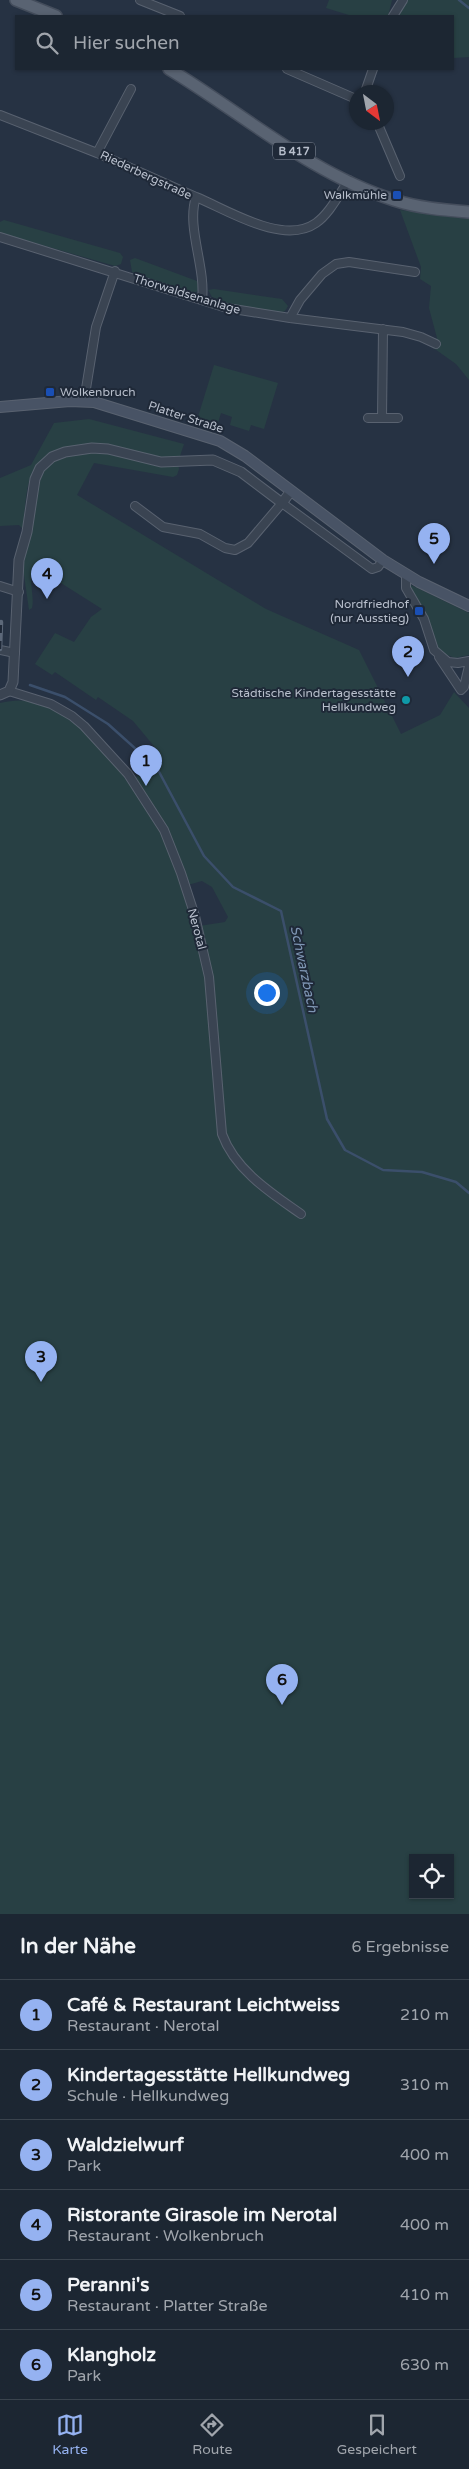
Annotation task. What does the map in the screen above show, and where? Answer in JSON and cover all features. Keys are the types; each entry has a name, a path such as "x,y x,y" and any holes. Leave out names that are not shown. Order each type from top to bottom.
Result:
{"main road":[{"path":"16,0 54,15"},
{"name":"B 417","path":"170,70 300,155 349,180 396,201 469,212"},
{"name":"Platter Straße","path":"0,407 84,401 112,406 220,441 245,456 383,560 469,606"}],"street":[{"path":"140,0 178,15"},
{"path":"394,15 404,0"},
{"path":"289,70 349,96"},
{"path":"367,85 373,70"},
{"path":"97,153 131,88"},
{"name":"Riederbergstraße","path":"0,115 97,153 196,197 194,216 203,281 202,300"},
{"path":"380,130 400,176"},
{"path":"196,197 271,228 298,230 308,228 322,217 349,180"},
{"name":"Thorwaldsenanlage","path":"0,237 237,310 414,334 436,344"},
{"path":"290,318 293,310 322,274 336,264 349,262 415,272"},
{"path":"84,401 94,334 115,271"},
{"path":"382,418 383,329"},
{"path":"368,418 398,418"},
{"path":"0,695 9,691 12,682 19,592 18,566 37,472 52,457 72,451 102,448 161,462 205,459 220,461 241,472 372,569 378,567 383,560"},
{"path":"135,506 163,527 200,534 225,548 235,550 248,543 291,492"},
{"path":"406,574 406,588 424,619 438,656 461,690 464,687 469,666"},
{"path":"0,586 19,592"},
{"path":"0,650 15,653"},
{"path":"438,656 454,663 469,661"},
{"name":"Nerotal","path":"9,691 50,704 72,716 84,726 128,774 164,830 195,916 209,977 222,1134 232,1154 241,1165 259,1182 301,1214"}],"green space":[{"path":"329,0 392,0 388,15 349,15 326,8"},
{"path":"406,0 469,0 469,57 454,58 454,15 398,15"},
{"path":"400,210 469,219 469,380 456,364 432,347 437,338 429,308 431,286 420,279 421,267"},
{"path":"4,220 120,253 123,257 121,264 115,266 0,233 0,222"},
{"path":"135,258 197,281 199,290 193,294 132,272 130,260"},
{"path":"214,289 282,299 288,306 285,311 280,313 229,304 212,297 208,290"},
{"path":"214,365 278,383 264,429 251,425 249,431 230,425 232,417 221,413 217,426 197,420"},
{"path":"89,419 184,444 179,459 146,457 110,446 94,444 83,444 62,449 43,460 31,476 26,495 23,529 19,525 0,526 0,478 31,465 54,423"},
{"path":"94,451 178,464 177,475 173,477 94,463 77,495 266,609 359,650 401,734 440,715 454,692 469,708 469,1914 0,1914 0,703 20,700 40,703 58,711 90,735 128,783 155,763 158,751 133,721 98,697 96,700 55,672 52,675 35,664 55,633 74,642 91,617 102,609 34,566 31,576 33,603 32,608 29,610 23,568 39,474 57,458","holes":["202,881 212,887 228,917 225,922 193,927 181,887"]},
{"path":"411,585 469,613 469,655 455,658 440,652 429,622 411,589"}],"waterway":[{"path":"459,0 469,8"},
{"name":"Schwarzbach","path":"30,685 65,697 108,724 157,768 204,856 233,887 281,911 327,1119 345,1150 383,1170 422,1172 456,1182 469,1193"}],"railway":[{"path":"0,649 1,622"}],"place":[{"name":"Walkmühle","path":"397,195"},
{"name":"Wolkenbruch","path":"50,392"},
{"name":"Peranni's","path":"434,564"},
{"name":"Ristorante Girasole im Nerotal","path":"47,599"},
{"name":"Nordfriedhof (nur Ausstieg)","path":"419,611"},
{"name":"Kindertagesstätte Hellkundweg","path":"408,677"},
{"name":"Städtische Kindertagesstätte Hellkundweg","path":"406,700"},
{"name":"Café & Restaurant Leichtweiss","path":"146,786"},
{"name":"Waldzielwurf","path":"41,1382"},
{"name":"Klangholz","path":"282,1705"}]}
